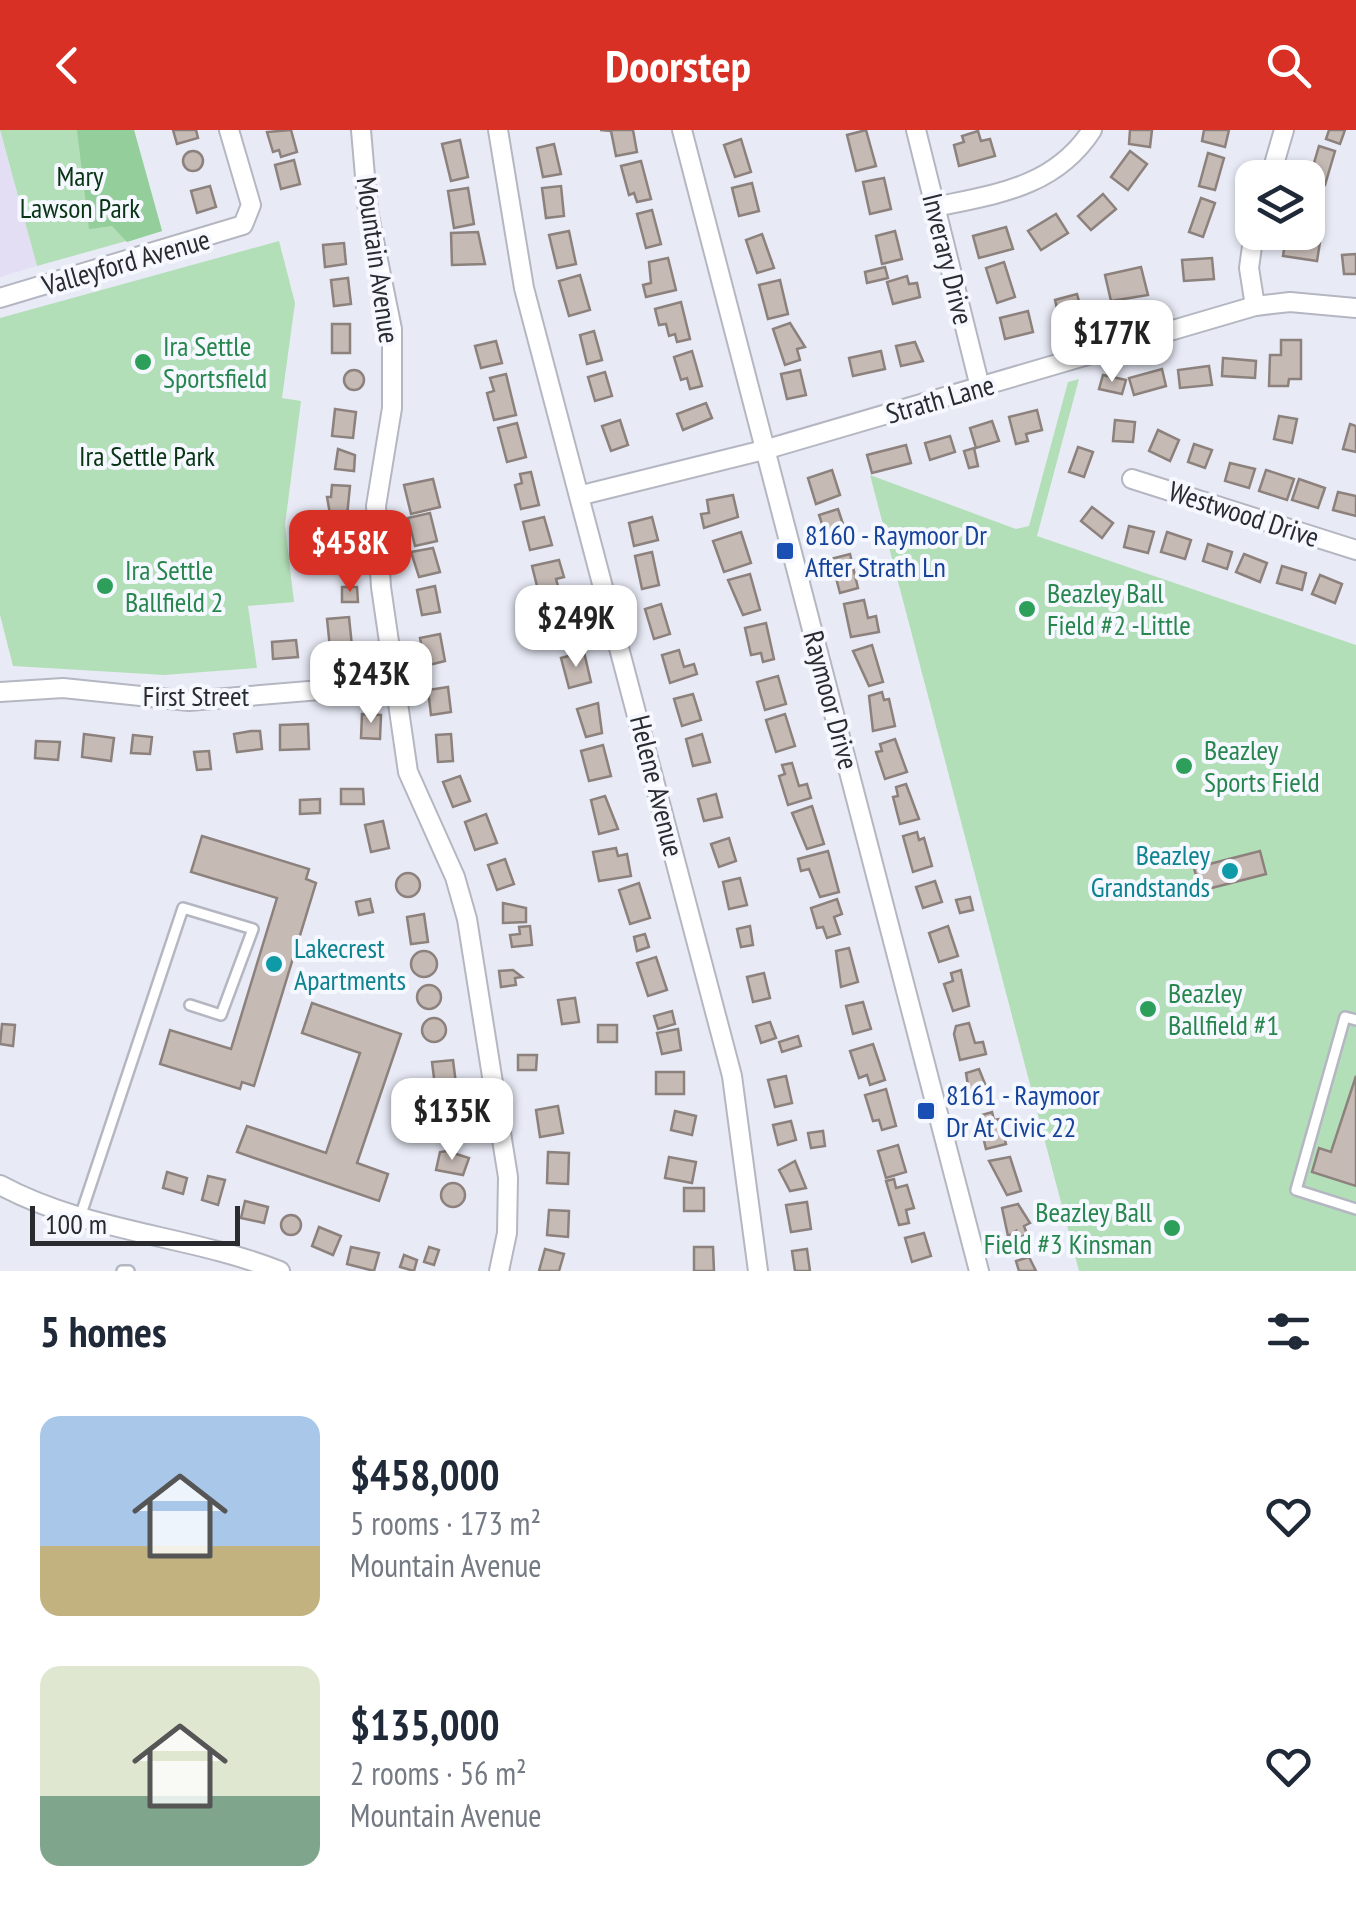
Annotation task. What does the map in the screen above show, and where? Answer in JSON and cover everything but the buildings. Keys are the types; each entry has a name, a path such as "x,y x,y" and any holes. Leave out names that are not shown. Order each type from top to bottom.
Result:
{"street":[{"name":"Valleyford Avenue","path":"0,298 230,231 248,219 251,205 229,130"},
{"name":"Mountain Avenue","path":"361,130 368,211 392,330 392,408 376,506 393,684 408,772 454,876 467,919 508,1176 506,1233 499,1271"},
{"name":"Helene Avenue","path":"498,130 524,288 732,1076 758,1271"},
{"name":"Raymoor Drive","path":"682,130 978,1271"},
{"name":"Inverary Drive","path":"916,130 980,387"},
{"path":"935,207 1027,186 1069,158 1092,130"},
{"path":"1275,160 1284,130"},
{"path":"1252,250 1249,268 1255,306"},
{"name":"Strath Lane","path":"582,496 764,450 1255,306 1290,302 1356,308"},
{"name":"Westwood Drive","path":"1132,479 1356,550"},
{"name":"First Street","path":"0,692 63,688 189,702 393,684"},
{"path":"0,1185 80,1217 238,1263 280,1271"}],"lane":[{"path":"80,1217 183,908 253,928 221,1015 190,1005"},
{"path":"1356,1020 1346,1017 1296,1190 1356,1209"}],"shaded area":[{"path":"0,132 37,266 0,277"}],"green space":[{"name":"Mary Lawson Park","path":"0,130 134,130 162,231 37,266"},
{"path":"77,130 134,130 162,231 127,242 112,226 89,229"},
{"name":"Ira Settle Park","path":"279,241 295,303 282,398 301,401 285,525 294,602 248,606 257,668 164,675 13,666 0,615 0,318"},
{"path":"1079,379 1037,536 1356,645 1356,1271 1079,1271 870,475 1016,529 1029,526 1068,382"}],"place":[{"name":"Ira Settle Sportsfield","path":"143,362"},
{"name":"8160 - Raymoor Dr After Strath Ln","path":"785,551"},
{"name":"Ira Settle Ballfield 2","path":"105,586"},
{"name":"Beazley Ball Field #2 -Little","path":"1027,609"},
{"name":"Beazley Sports Field","path":"1184,766"},
{"name":"Beazley Grandstands","path":"1230,871"},
{"name":"Lakecrest Apartments","path":"274,964"},
{"name":"Beazley Ballfield #1","path":"1148,1009"},
{"name":"8161 - Raymoor Dr At Civic 22","path":"926,1111"},
{"name":"Beazley Ball Field #3 Kinsman","path":"1172,1228"}]}
